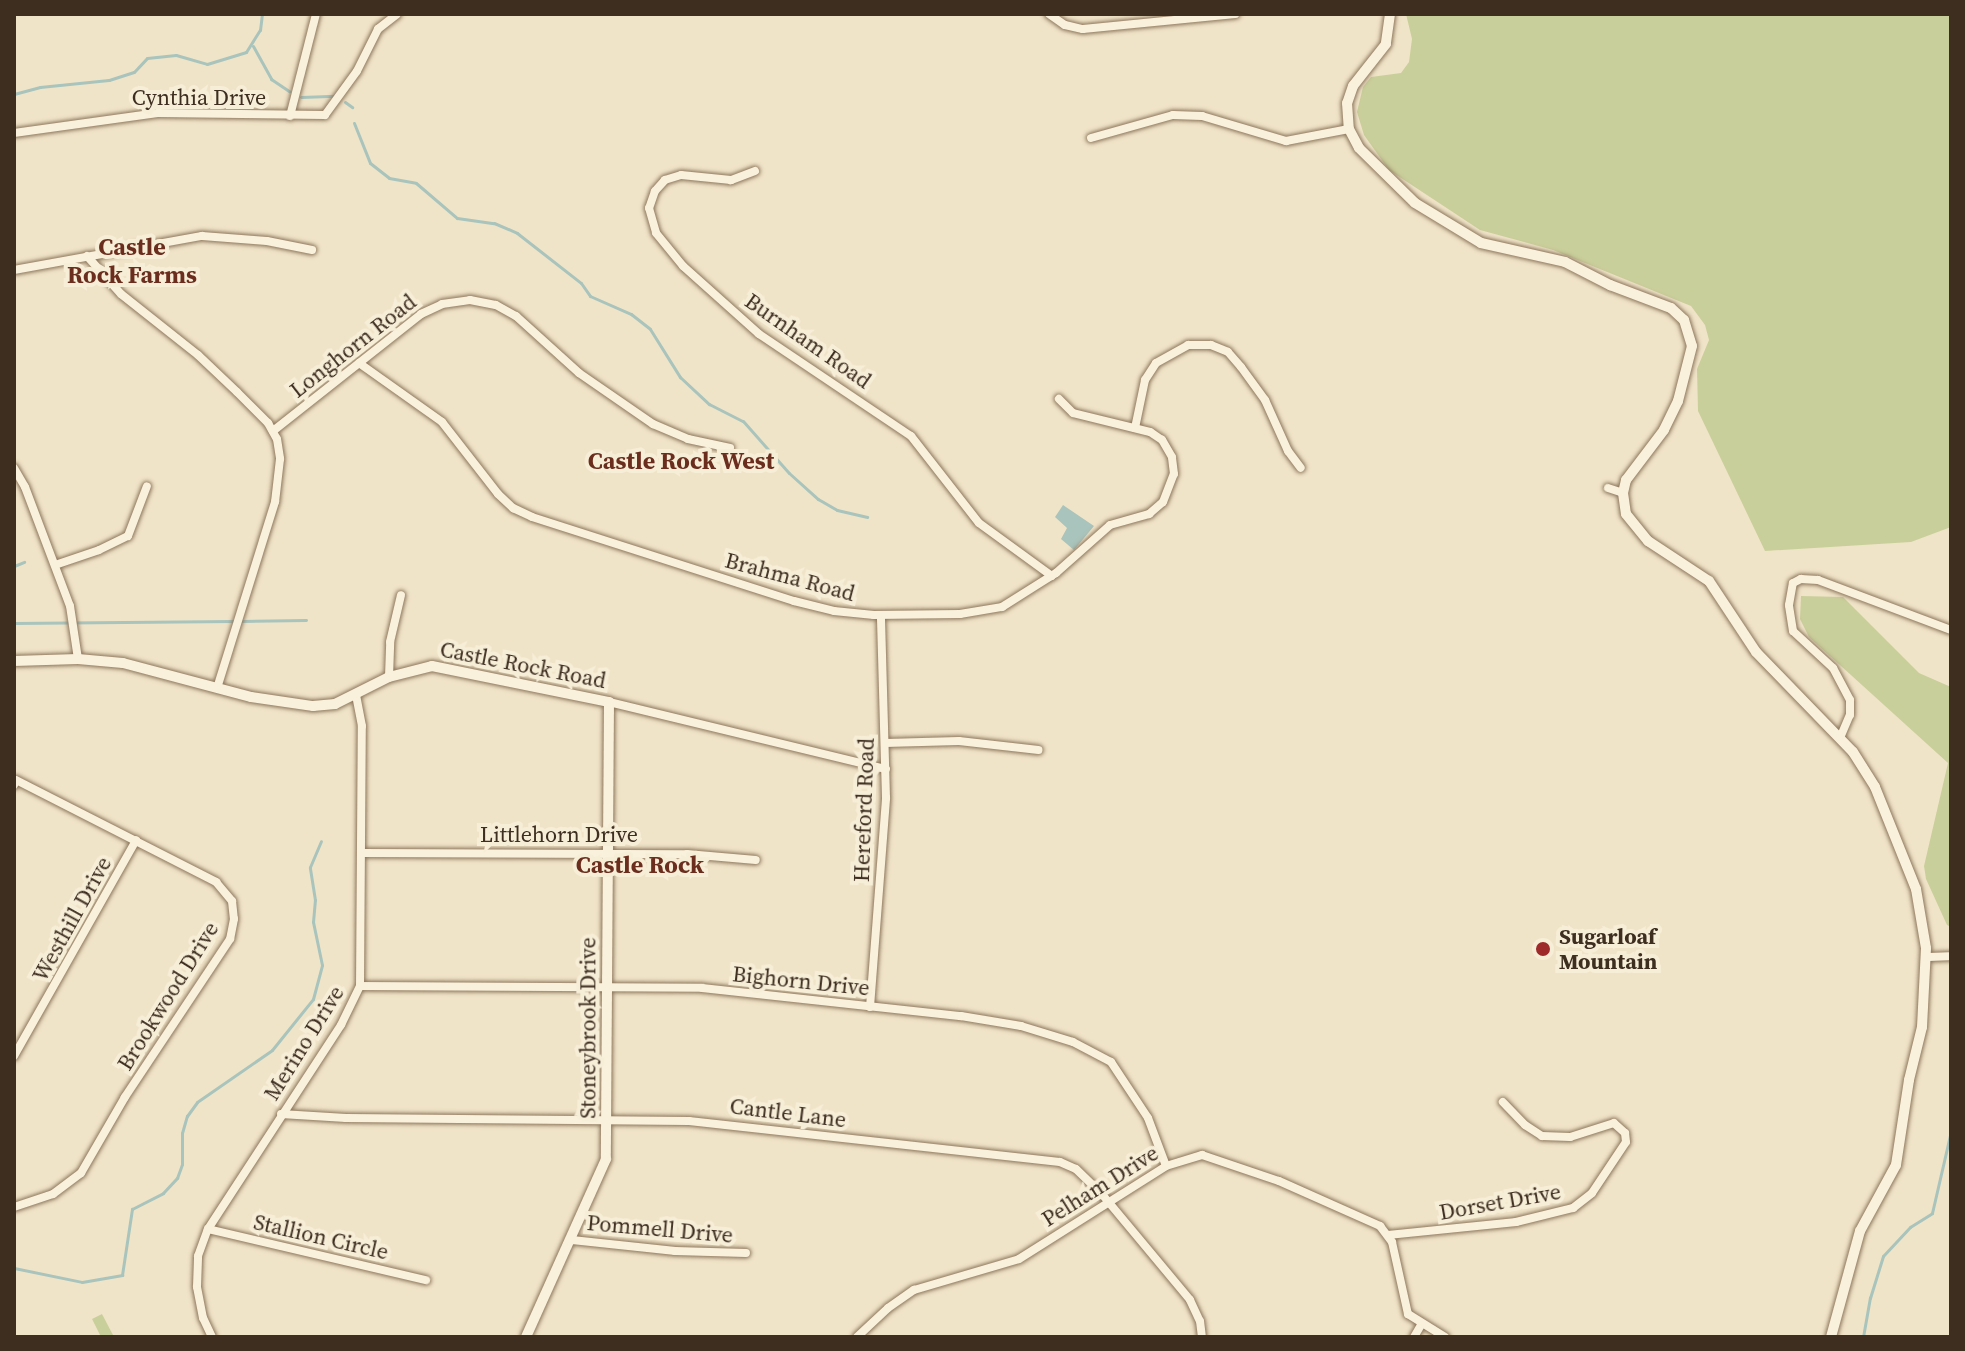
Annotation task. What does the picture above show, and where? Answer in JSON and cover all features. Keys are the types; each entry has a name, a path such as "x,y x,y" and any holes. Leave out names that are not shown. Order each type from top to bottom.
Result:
{"street":[{"path":"290,116 316,14"},
{"name":"Cynthia Drive","path":"14,133 158,113 322,116 331,112 357,71 378,29 397,14"},
{"path":"1049,14 1065,25 1083,29 1235,14"},
{"path":"1390,14 1386,44 1350,94 1349,129 1366,158 1396,188 1462,232 1494,247 1565,262 1610,285 1671,308 1684,320 1692,346 1678,401 1664,430 1630,471 1623,493 1626,514 1638,532 1709,581 1756,652 1840,738 1875,787 1916,889 1926,957 1925,1013 1909,1080 1896,1165 1860,1231 1831,1337"},
{"path":"1091,138 1173,115 1202,116 1286,141 1349,129"},
{"name":"Burnham Road","path":"755,171 731,180 681,175 665,180 655,191 649,208 656,233 683,266 759,334 911,436 979,523 1052,576"},
{"path":"14,270 202,236 267,241 312,250"},
{"path":"87,256 121,294 198,355 273,431 280,459 275,502 217,688"},
{"name":"Longhorn Road","path":"273,431 430,309 455,301 483,302 516,316 579,373 653,424 688,439 730,448"},
{"path":"1135,428 1145,380 1156,363 1188,345 1211,345 1228,352 1241,367 1265,400 1288,451 1301,468"},
{"name":"Brahma Road","path":"359,363 442,422 498,494 513,508 532,517 794,601 834,611 881,615 987,612 1019,599 1052,576 1110,525 1149,514 1167,494 1174,474 1168,449 1156,435 1073,413 1059,399"},
{"path":"14,468 55,565 73,617 78,659"},
{"path":"55,565 128,536 147,486"},
{"path":"1608,488 1623,493"},
{"path":"1840,738 1850,715 1850,700 1833,668 1793,631 1789,605 1793,583 1801,579 1818,580 1951,630"},
{"path":"389,677 390,642 401,595"},
{"name":"Hereford Road","path":"870,1007 886,769 881,615"},
{"name":"Castle Rock Road","path":"14,661 78,659 141,666 251,697 313,706 335,704 389,677 418,668 445,667 609,702 886,769"},
{"name":"Merino Drive","path":"212,1337 203,1318 197,1287 198,1256 208,1229 341,1025 360,986 362,726 356,695"},
{"name":"Stoneybrook Drive","path":"526,1337 603,1169 607,1118 609,702"},
{"path":"885,743 959,741 1038,750"},
{"name":"Brookwood Drive","path":"14,1207 53,1194 81,1173 233,929 234,908 223,888 136,840 15,782"},
{"name":"Westhill Drive","path":"14,1056 136,840"},
{"name":"Littlehorn Drive","path":"362,853 725,855 756,860"},
{"path":"1926,957 1951,956"},
{"name":"Bighorn Drive","path":"360,986 702,988 1021,1026 1100,1054 1120,1072 1148,1118 1166,1166"},
{"name":"Dorset Drive","path":"1388,1235 1516,1222 1573,1208 1592,1193 1626,1142 1625,1133 1614,1123 1570,1137 1542,1136 1525,1125 1503,1102"},
{"name":"Cantle Lane","path":"281,1114 361,1118 689,1121 1060,1162 1076,1169 1108,1200 1190,1300 1200,1321 1202,1337"},
{"name":"Pelham Drive","path":"857,1337 888,1308 914,1290 1019,1259 1108,1200 1166,1166 1192,1156 1212,1156 1368,1218 1388,1235"},
{"name":"Stallion Circle","path":"208,1229 426,1280"},
{"path":"1388,1235 1404,1307 1421,1325 1445,1337"},
{"name":"Pommell Drive","path":"572,1240 675,1251 746,1253"},
{"path":"1414,1337 1421,1325"}],"green space":[{"path":"1406,14 1951,14 1951,527 1911,542 1765,551 1698,411 1697,369 1709,340 1705,325 1691,306 1553,250 1480,230 1389,170 1364,135 1357,112 1363,87 1371,77 1401,73 1409,62 1412,39"},
{"path":"1801,596 1843,597 1919,673 1951,687 1951,927 1947,925 1926,879 1924,866 1948,763 1809,637 1800,619"},
{"path":"102,1314 113,1335 109,1337 101,1337 92,1319"}],"water":[{"path":"1063,505 1094,526 1074,550 1061,539 1067,528 1055,517"}],"waterway":[{"path":"14,94 40,87 109,80 134,72 147,58 176,55 207,64 246,52 260,30 262,14"},
{"path":"253,46 271,79 289,91"},
{"path":"301,97 336,96"},
{"path":"345,102 352,107"},
{"path":"354,123 370,163 389,178 416,183 457,218 494,223 517,233 581,283 590,296 631,314 650,329 680,377 709,404 743,421 789,473 818,499 837,510 867,517"},
{"path":"14,566 24,562"},
{"path":"242,621 306,620"},
{"path":"14,623 234,621"},
{"path":"14,1268 82,1282 122,1275 132,1209 163,1193 177,1178 182,1164 182,1133 187,1116 197,1102 272,1050 313,999 322,965 313,922 315,900 310,867 321,841"},
{"path":"1863,1337 1870,1298 1883,1256 1910,1227 1932,1213 1951,1131"}],"place":[{"name":"Sugarloaf Mountain","path":"1543,949"}],"district":[{"name":"Castle Rock Farms","path":"132,261"},
{"name":"Castle Rock West","path":"681,461"},
{"name":"Castle Rock","path":"640,865"}]}
